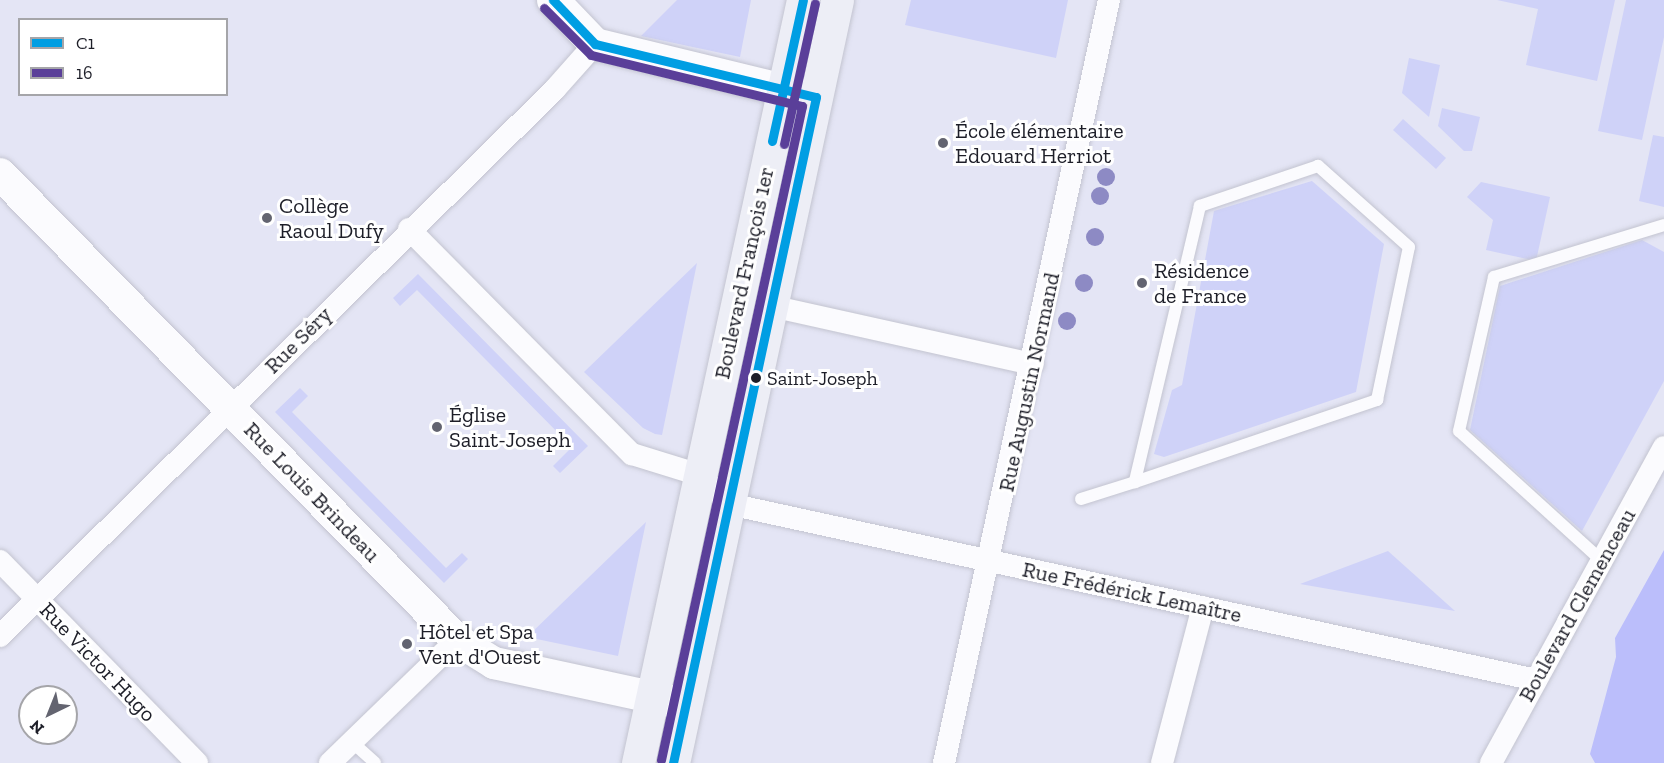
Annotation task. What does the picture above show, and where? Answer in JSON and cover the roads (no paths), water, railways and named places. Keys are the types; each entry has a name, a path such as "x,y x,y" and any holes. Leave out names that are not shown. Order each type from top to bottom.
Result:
{"main road":[{"path":"553,0 595,44 816,97"},
{"name":"Boulevard François 1er","path":"638,763 802,0"},
{"name":"Boulevard François 1er","path":"673,763 837,0"},
{"name":"Rue Louis Brindeau","path":"0,174 457,640 494,663 686,704"}],"street":[{"name":"Rue Augustin Normand","path":"944,763 1033,364 1109,0"},
{"name":"Rue Séry","path":"0,636 409,229 555,89 595,44"},
{"path":"409,229 632,454 700,475 729,504"},
{"path":"771,306 1033,364"},
{"name":"Boulevard Clemenceau","path":"1491,763 1664,447"},
{"name":"Rue Frédérick Lemaître","path":"729,504 1536,680"},
{"name":"Rue Victor Hugo","path":"0,561 197,763"},
{"path":"1162,763 1203,607"},
{"path":"330,763 457,640"}],"lane":[{"path":"1081,499 1135,482 1377,400 1408,247 1318,166 1200,206 1135,482"},
{"path":"1602,561 1459,431 1494,278 1664,225"},
{"path":"352,742 375,763"}],"place":[{"name":"École élémentaire Edouard Herriot","path":"943,143"},
{"name":"Collège Raoul Dufy","path":"267,218"},
{"name":"Résidence de France","path":"1142,283"},
{"name":"Saint-Joseph","path":"756,378"},
{"name":"Église Saint-Joseph","path":"437,427"},
{"name":"Hôtel et Spa Vent d'Ouest","path":"407,644"}]}
